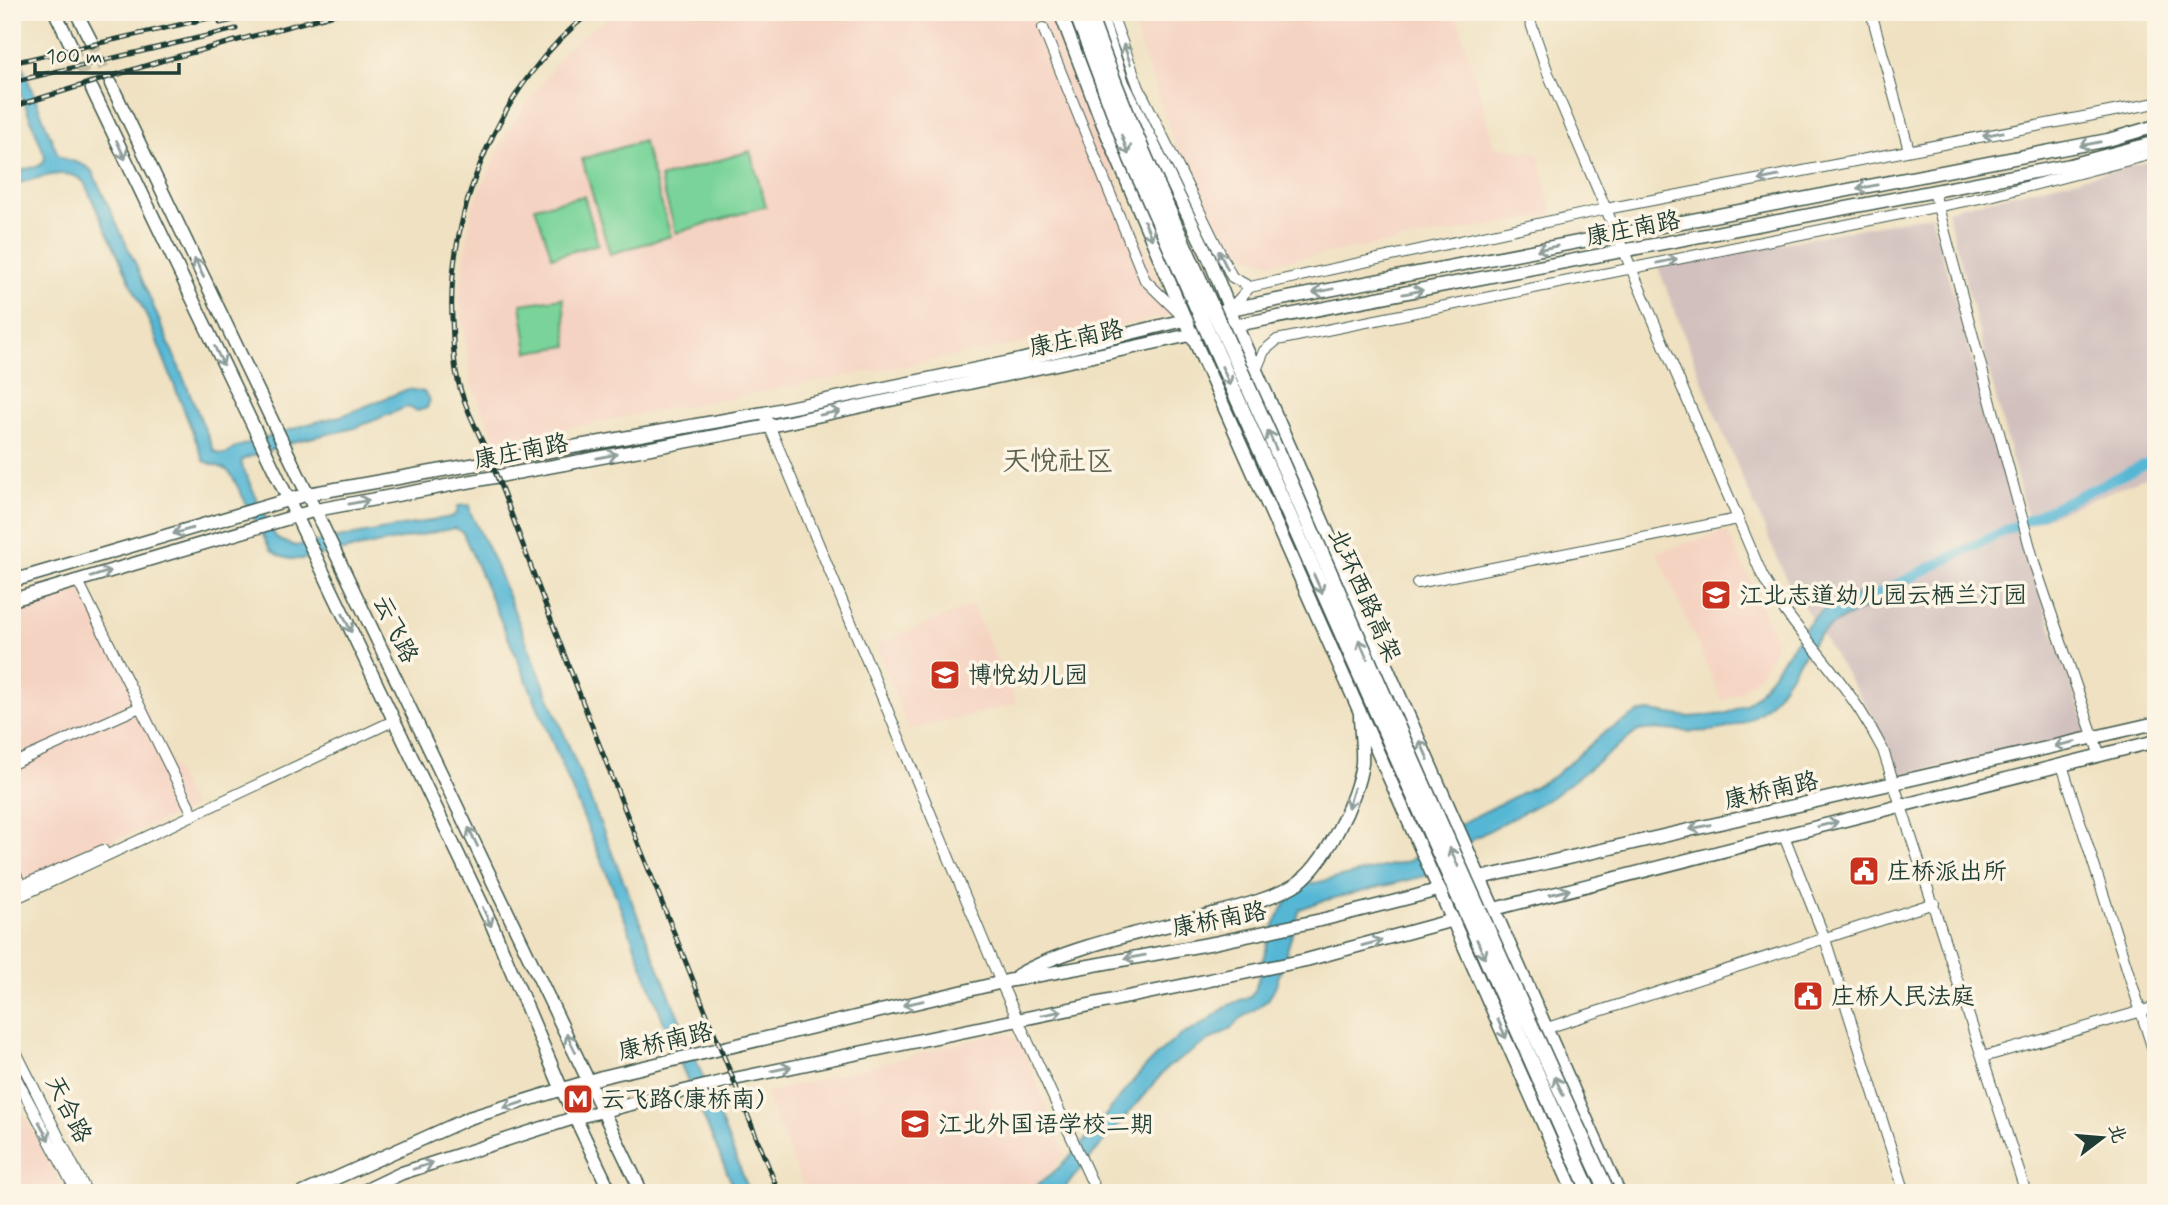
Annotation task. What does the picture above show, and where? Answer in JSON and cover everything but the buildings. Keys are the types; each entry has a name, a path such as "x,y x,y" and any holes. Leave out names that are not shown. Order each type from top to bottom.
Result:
{"highway":[{"name":"北环西路高架","path":"1076,12 1142,184 1590,1193"},
{"name":"北环西路高架","path":"1088,12 1139,144 1435,813 1608,1193"}],"main road":[{"path":"55,12 72,47"},
{"path":"76,12 91,41"},
{"path":"1060,12 1101,122 1192,335 1574,1193"},
{"path":"1099,12 1123,83 1209,258 1236,325 1619,1193"},
{"name":"云飞路","path":"111,84 642,1193"},
{"name":"云飞路","path":"92,89 492,925 562,1090 611,1193"},
{"name":"康庄南路","path":"12,581 309,495 764,413 1020,360 1230,309 2108,140 2156,126"},
{"name":"康庄南路","path":"12,600 316,510 770,426 1236,325 2070,165 2156,142"},
{"path":"1004,982 1035,965 1251,904 1295,885 1317,862 1344,822 1362,763 1359,707"},
{"name":"康桥南路","path":"303,1193 469,1118 589,1081 1004,982 1321,920 1440,890 1480,877 2156,723"},
{"name":"康桥南路","path":"575,1118 715,1084 1306,960 1494,909 2156,741"},
{"path":"360,1193 401,1173 575,1118"}],"street":[{"path":"1111,12 1139,88 1232,277 1250,287"},
{"path":"1527,12 1548,73 1772,594 1830,668 1869,723 1884,750 2026,1193"},
{"path":"1871,12 1909,150"},
{"path":"1043,28 1145,280 1186,320"},
{"path":"1230,309 1250,287 1606,209 2156,103"},
{"path":"1256,370 1264,351 1277,340 1994,195 2156,153"},
{"path":"1934,192 2035,566 2100,756"},
{"path":"764,413 1020,1020 1096,1192"},
{"path":"1417,583 1738,519"},
{"path":"78,581 193,814"},
{"path":"12,764 140,707"},
{"path":"12,900 393,721"},
{"path":"2062,765 2156,1059"},
{"path":"12,867 17,888 76,860 169,825"},
{"path":"1784,836 1825,939 1905,1193"},
{"path":"1547,1028 1934,903"},
{"path":"1983,1057 2156,1007"},
{"name":"天合路","path":"12,1044 87,1193"},
{"name":"天合路","path":"12,1070 77,1193"}],"shaded area":[{"path":"615,12 1048,12 1065,62 1133,215 1171,316 496,441 472,385 459,299 472,208 506,133 567,48"},
{"path":"1128,12 1456,12 1495,146 1538,153 1553,215 1270,263 1226,251 1176,147"},
{"path":"2156,160 2156,473 2029,525 1947,210"},
{"path":"1931,215 2030,566 2088,733 1901,775 1876,722 1786,578 1717,419 1658,267"},
{"name":"江北志道幼儿园云栖兰汀园","path":"1727,531 1776,639 1774,651 1759,675 1741,691 1722,701 1657,552"},
{"path":"86,587 193,808 77,854 12,885 12,611"},
{"name":"博悦幼儿园","path":"972,605 1017,704 909,730 876,645"},
{"name":"江北外国语学校二期","path":"1002,1033 1012,1036 1024,1049 1065,1155 1041,1180 1017,1193 806,1193 765,1093"},
{"path":"12,1091 66,1193 12,1193"}],"green space":[{"path":"643,141 671,236 610,254 582,159"},
{"path":"750,151 766,206 676,233 660,178"},
{"path":"584,196 598,244 552,257 535,207"},
{"path":"563,298 568,346 528,352 521,304"}],"water":[{"path":"12,40 58,155 92,171 136,265 214,451 226,454 237,447 344,415 408,389 424,392 430,400 427,408 418,411 407,407 355,428 296,441 243,459 241,464 273,533 279,540 295,546 451,517 457,513 458,506 470,505 470,512 493,559 750,1193 736,1193 672,1044 616,896 463,533 455,528 303,559 285,558 270,549 231,474 204,461 151,326 84,182 77,177 60,174 12,185 12,172 39,166 44,162 45,156 12,71"},
{"path":"1858,594 1866,608 1839,621 1820,635 1780,691 1764,709 1747,721 1710,731 1638,731 1552,797 1475,838 1425,876 1322,901 1300,909 1276,985 1268,1000 1229,1030 1167,1068 1060,1193 1024,1193 1062,1165 1139,1074 1167,1046 1228,1006 1250,997 1255,991 1266,948 1283,907 1302,886 1409,861 1464,822 1553,777 1605,732 1638,713 1649,711 1690,717 1725,714 1745,705 1757,695 1812,619 1825,609"}],"waterway":[{"path":"1850,608 2156,459"}],"tunnel":[{"path":"91,41 111,84"},
{"path":"72,47 92,89"}],"railway":[{"path":"220,23 269,12"},
{"path":"12,107 161,61 342,12"},
{"path":"591,12 560,40 531,73 507,109 487,149 471,191 459,233 453,276 452,318 456,369 466,405 488,454 624,807 779,1193"},
{"path":"12,63 231,13"},
{"path":"12,82 236,29"}],"place":[{"name":"江北志道幼儿园云栖兰汀园","path":"1716,595"},
{"name":"博悦幼儿园","path":"945,675"},
{"name":"庄桥派出所","path":"1864,871"},
{"name":"庄桥人民法庭","path":"1808,996"},
{"name":"云飞路(康桥南)","path":"578,1099"},
{"name":"江北外国语学校二期","path":"915,1124"}],"district":[{"name":"天悦社区","path":"1058,460"}]}
